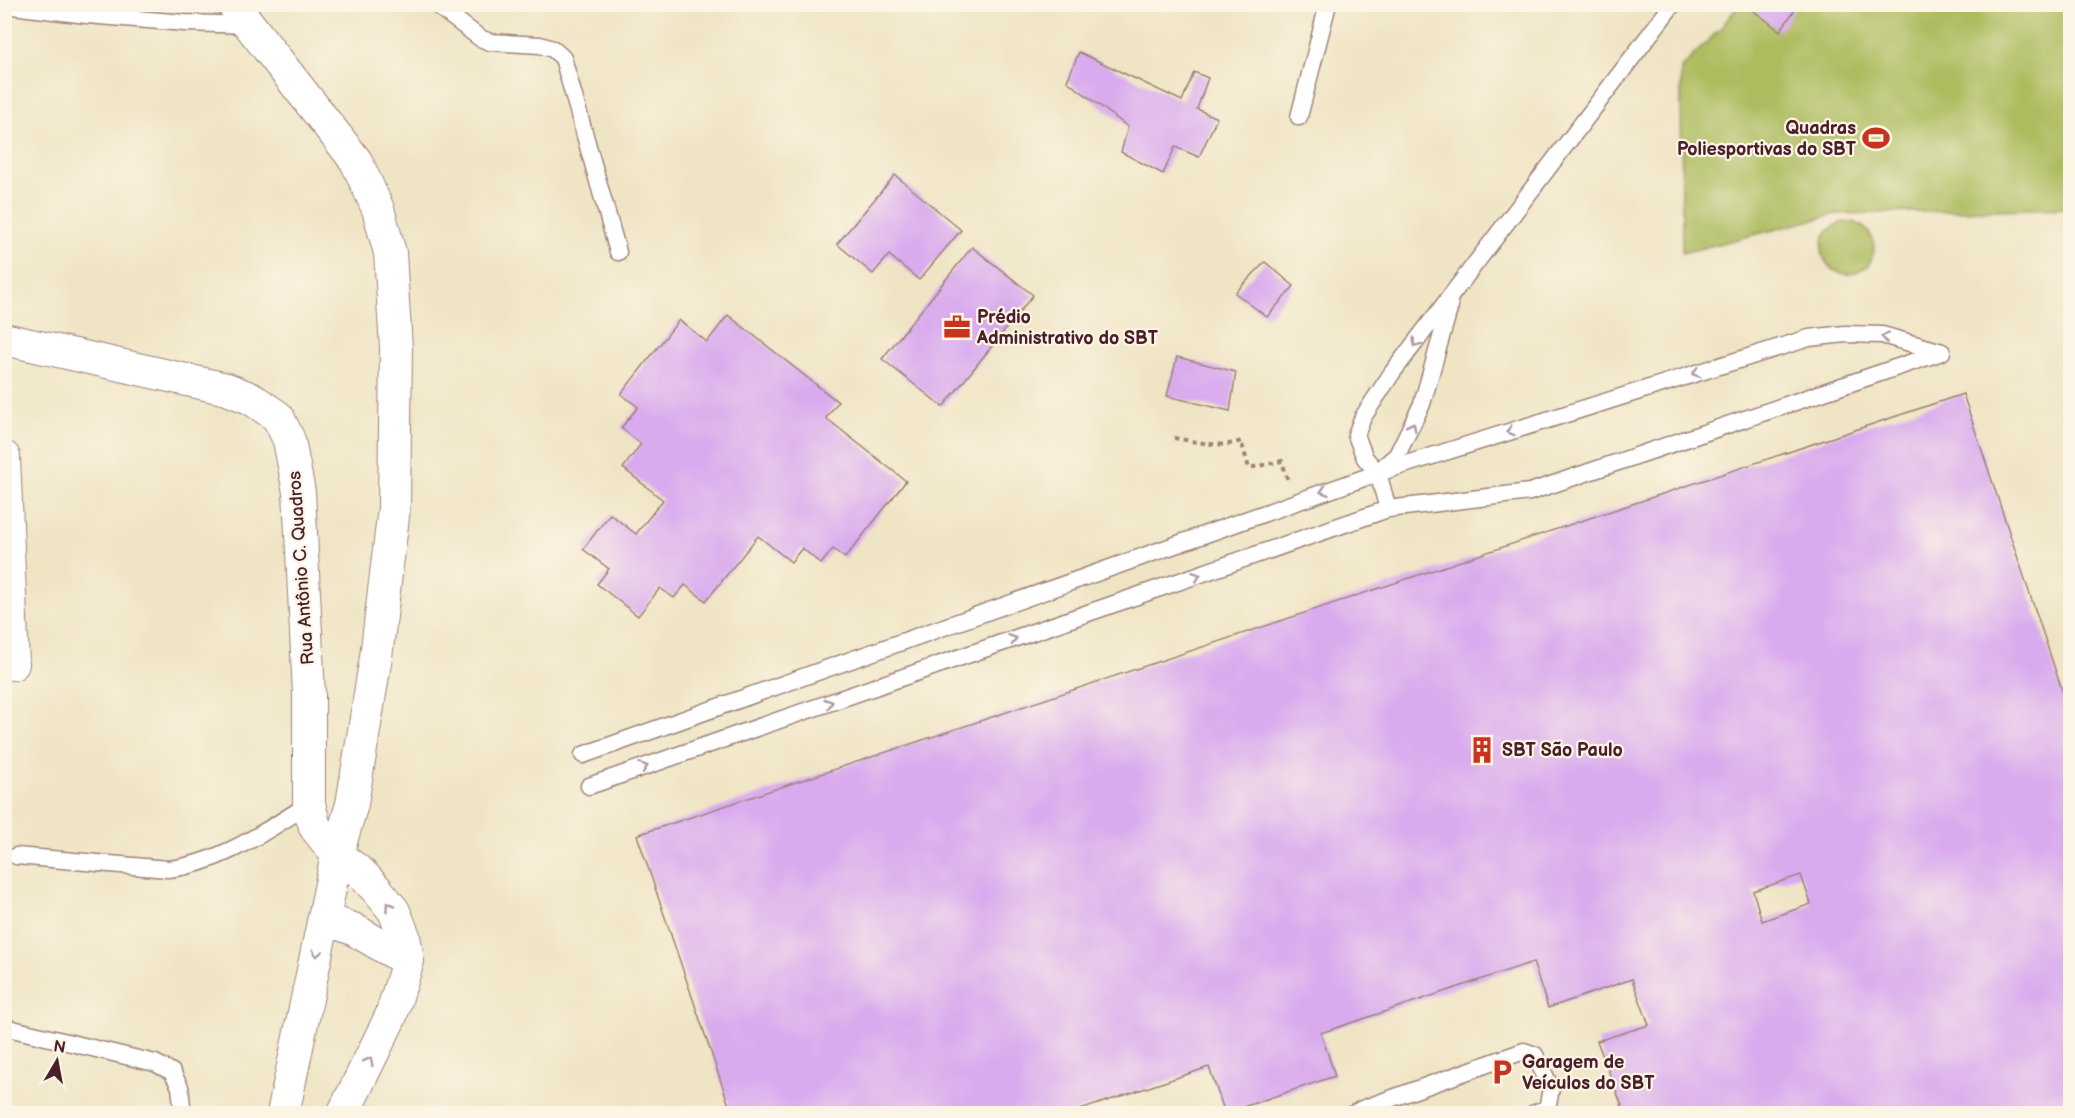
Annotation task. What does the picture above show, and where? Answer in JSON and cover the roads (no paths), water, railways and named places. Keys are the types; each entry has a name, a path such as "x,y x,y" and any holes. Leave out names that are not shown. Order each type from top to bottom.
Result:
{"street":[{"path":"242,15 356,161 378,209 390,253 396,348 394,508 376,657 352,804 338,855 283,1113"},
{"name":"Rua Antônio C. Quadros","path":"4,339 227,388 252,399 278,417 289,440 299,492 309,694 309,804 315,827 338,855 361,873 394,911 404,936 408,961"},
{"path":"4,457 13,664"},
{"path":"325,919 353,929 408,961 391,1016 343,1113"}],"lane":[{"path":"435,4 480,38 490,42 540,45 553,49 563,58 618,252"},
{"path":"1299,117 1328,4"},
{"path":"1388,509 1378,472 1365,458 1356,435 1363,417 1392,373 1673,4"},
{"path":"4,5 58,8 185,22 242,15"},
{"path":"1378,472 1397,455 1422,404 1452,297"},
{"path":"583,755 1378,472 1809,338 1845,334 1882,335 1942,352 1530,492 1388,509 589,786"},
{"path":"16,856 168,869 189,867 226,852 309,804"},
{"path":"4,1027 155,1063 172,1072 180,1087 183,1113"},
{"path":"1353,1113 1524,1051 1535,1055 1551,1088 1545,1109 1532,1113"}],"place":[{"name":"Quadras Poliesportivas do SBT","path":"1876,138"},
{"name":"Prédio Administrativo do SBT","path":"957,327"},
{"name":"SBT São Paulo","path":"1482,750"},
{"name":"Garagem de Veículos do SBT","path":"1502,1072"}]}
